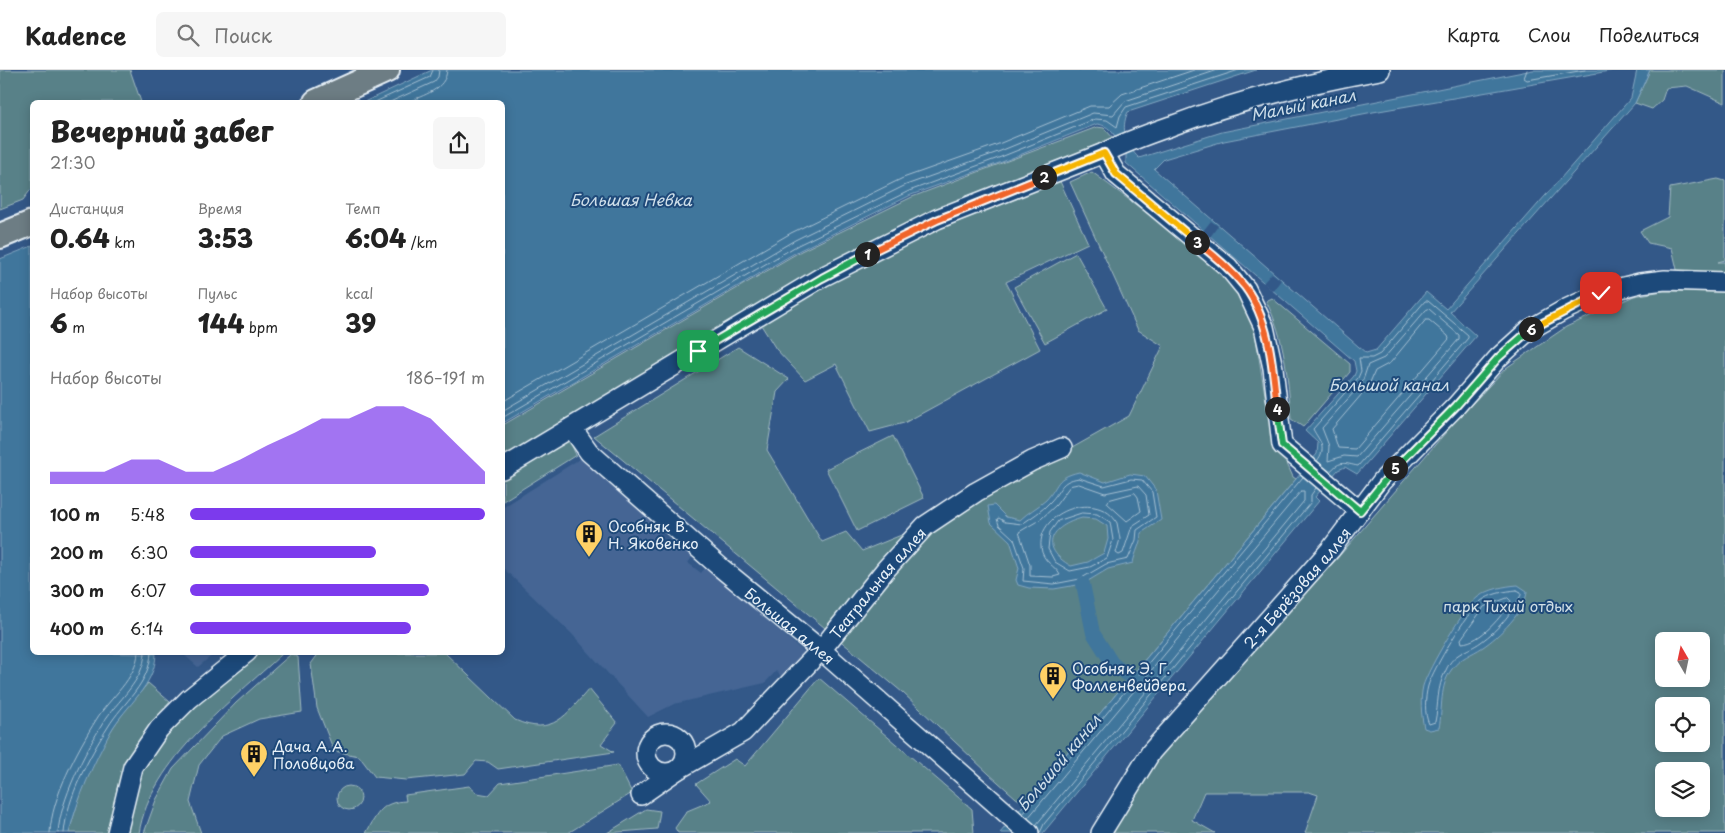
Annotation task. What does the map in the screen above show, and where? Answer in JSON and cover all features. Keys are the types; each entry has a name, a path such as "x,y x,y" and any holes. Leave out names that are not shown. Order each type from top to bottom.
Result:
{"main road":[{"path":"320,100 387,70"},
{"path":"0,236 30,224"}],"street":[{"path":"505,467 754,316 830,273 937,220 1207,112 1281,91 1380,70"},
{"path":"1117,147 1116,174 1228,267 1246,289 1264,328 1273,368 1282,445 1360,511"},
{"name":"2-я Берёзовая аллея","path":"1101,833 1151,752 1331,549 1382,481 1456,406 1498,358 1529,330 1601,293 1640,283 1666,280 1725,282"},
{"name":"Большая аллея","path":"572,428 589,452 720,567 821,650 1029,833"},
{"name":"Театральная аллея","path":"641,795 687,762 744,732 821,650 886,569 925,526 984,488 1032,461 1062,448"},
{"path":"118,833 132,768 159,729 189,699 243,655"}],"shaded area":[{"path":"581,458 662,528 656,536 670,547 675,541 693,556 688,563 701,573 706,567 805,653 783,678 776,671 765,683 674,704 648,717 571,633 505,570 505,506"},
{"path":"184,655 213,655 198,667"}],"green space":[{"path":"0,70 130,70 140,100 30,100 30,191 23,200 0,209"},
{"path":"1650,70 1725,70 1725,103 1687,86 1666,88 1662,100 1652,109 1635,103"},
{"path":"1097,127 1104,128 1115,140 933,212 870,241 505,459 505,424 801,251 912,197"},
{"path":"1092,172 1203,255 1250,302 1270,426 1293,477 1296,479 1025,803 1016,798 989,774 902,692 594,436 738,347 789,379 777,392 767,450 822,542 846,532 862,551 958,512 1129,416 1163,346 1138,330 1070,182"},
{"path":"1058,177 1088,243 1006,282 1040,349 904,423 870,432 836,364 805,380 776,349 758,320 924,233"},
{"path":"1718,179 1725,181 1725,260 1718,262 1725,262 1725,279 1679,278 1672,248 1648,243 1640,231 1668,217 1670,188"},
{"path":"1076,253 1107,309 1045,343 1014,287"},
{"name":"парк Тихий отдых","path":"1663,291 1725,291 1725,833 1305,833 1318,795 1309,792 1204,792 1192,820 1215,833 1108,833 1159,754 1341,554 1453,424 1506,368 1566,327 1634,296"},
{"path":"1272,298 1350,364 1350,372 1303,427 1291,419 1287,373 1278,329 1266,301"},
{"path":"893,436 924,498 857,531 826,469"},
{"path":"568,437 576,455 505,500 505,476"},
{"path":"255,655 281,655 196,734 159,781 147,806 139,833 124,833 139,766 172,723"},
{"path":"290,655 298,657 302,712 259,719 222,736 199,765 190,802 201,833 144,833 156,800 173,769 236,703"},
{"path":"318,655 447,655 515,720 528,725 539,726 549,725 558,721 589,689 617,723 601,744 614,752 498,769 488,762 476,761 465,774 406,780 375,777 359,756 334,751 317,708 311,664"},
{"path":"819,678 972,809 974,833 678,833 675,828 687,811 711,801 696,784 735,759 745,766"},
{"path":"148,683 170,702 146,730 126,762 117,788 109,833 69,833 81,793 98,754 116,723"},
{"path":"618,765 632,793 568,833 366,833 381,810 391,804 406,801 405,795 469,786 477,793 489,795 500,783"},
{"path":"349,786 354,787 360,793 360,803 354,809 349,810 344,809 338,803 337,798 338,793 344,787"},
{"path":"646,809 660,811 657,829 607,833"}],"water":[{"name":"Большая Невка","path":"432,70 1256,70 1128,112 1125,124 1126,136 1131,148 1139,158 1222,132 1533,70 1615,70 1373,112 1224,141 1164,159 1154,169 1366,353 1376,350 1426,292 1446,309 1631,98 1637,70 1650,70 1635,103 1450,312 1476,336 1357,474 1345,467 1338,470 1315,497 1319,501 1043,833 1000,833 1317,454 1318,443 1305,431 1354,376 1356,371 1354,361 1126,163 1126,154 1123,155 1114,135 1103,125 1097,124 1002,162 911,195 800,250 505,422 505,100 368,100"},
{"path":"30,247 30,655 156,655 151,676 111,731 98,756 81,794 69,833 0,833 0,259"},
{"path":"1079,472 1105,482 1130,474 1145,476 1156,490 1161,520 1141,533 1133,563 1108,569 1083,584 1054,589 1029,588 1018,585 1016,580 1019,568 1010,541 991,523 988,506 994,505 1006,517 1020,520 1046,500 1058,483 1071,474","holes":["1082,518 1096,519 1107,526 1108,539 1104,553 1088,562 1071,566 1054,552 1052,538 1063,526"]},
{"path":"1518,585 1527,591 1522,607 1517,615 1496,637 1455,665 1448,676 1443,690 1439,728 1430,730 1424,728 1421,707 1423,686 1432,666 1456,625 1478,597 1497,588"}],"pier":[{"path":"1211,221 1218,226 1210,237 1203,231"},
{"path":"1272,273 1281,280 1273,291 1263,283"}],"waterway":[{"path":"1083,584 1093,633 1112,663 1142,686"}],"place":[{"name":"Особняк В. Н. Яковенко","path":"589,558"},
{"name":"Особняк Э. Г. Фолленвейдера","path":"1053,700"},
{"name":"Дача А.А. Половцова","path":"254,778"}],"route":[{"path":"698,351 754,316 822,278 937,220 1104,153 1116,174 1228,267 1246,289 1254,302 1264,328 1273,368 1282,445 1360,511 1382,481 1456,406 1498,358 1529,330 1564,310 1601,293"}],"water label":[{"name":"Малый канал","path":"1303,104"},
{"name":"Большой канал","path":"1389,384"},
{"name":"Большой канал","path":"1058,762"}]}
